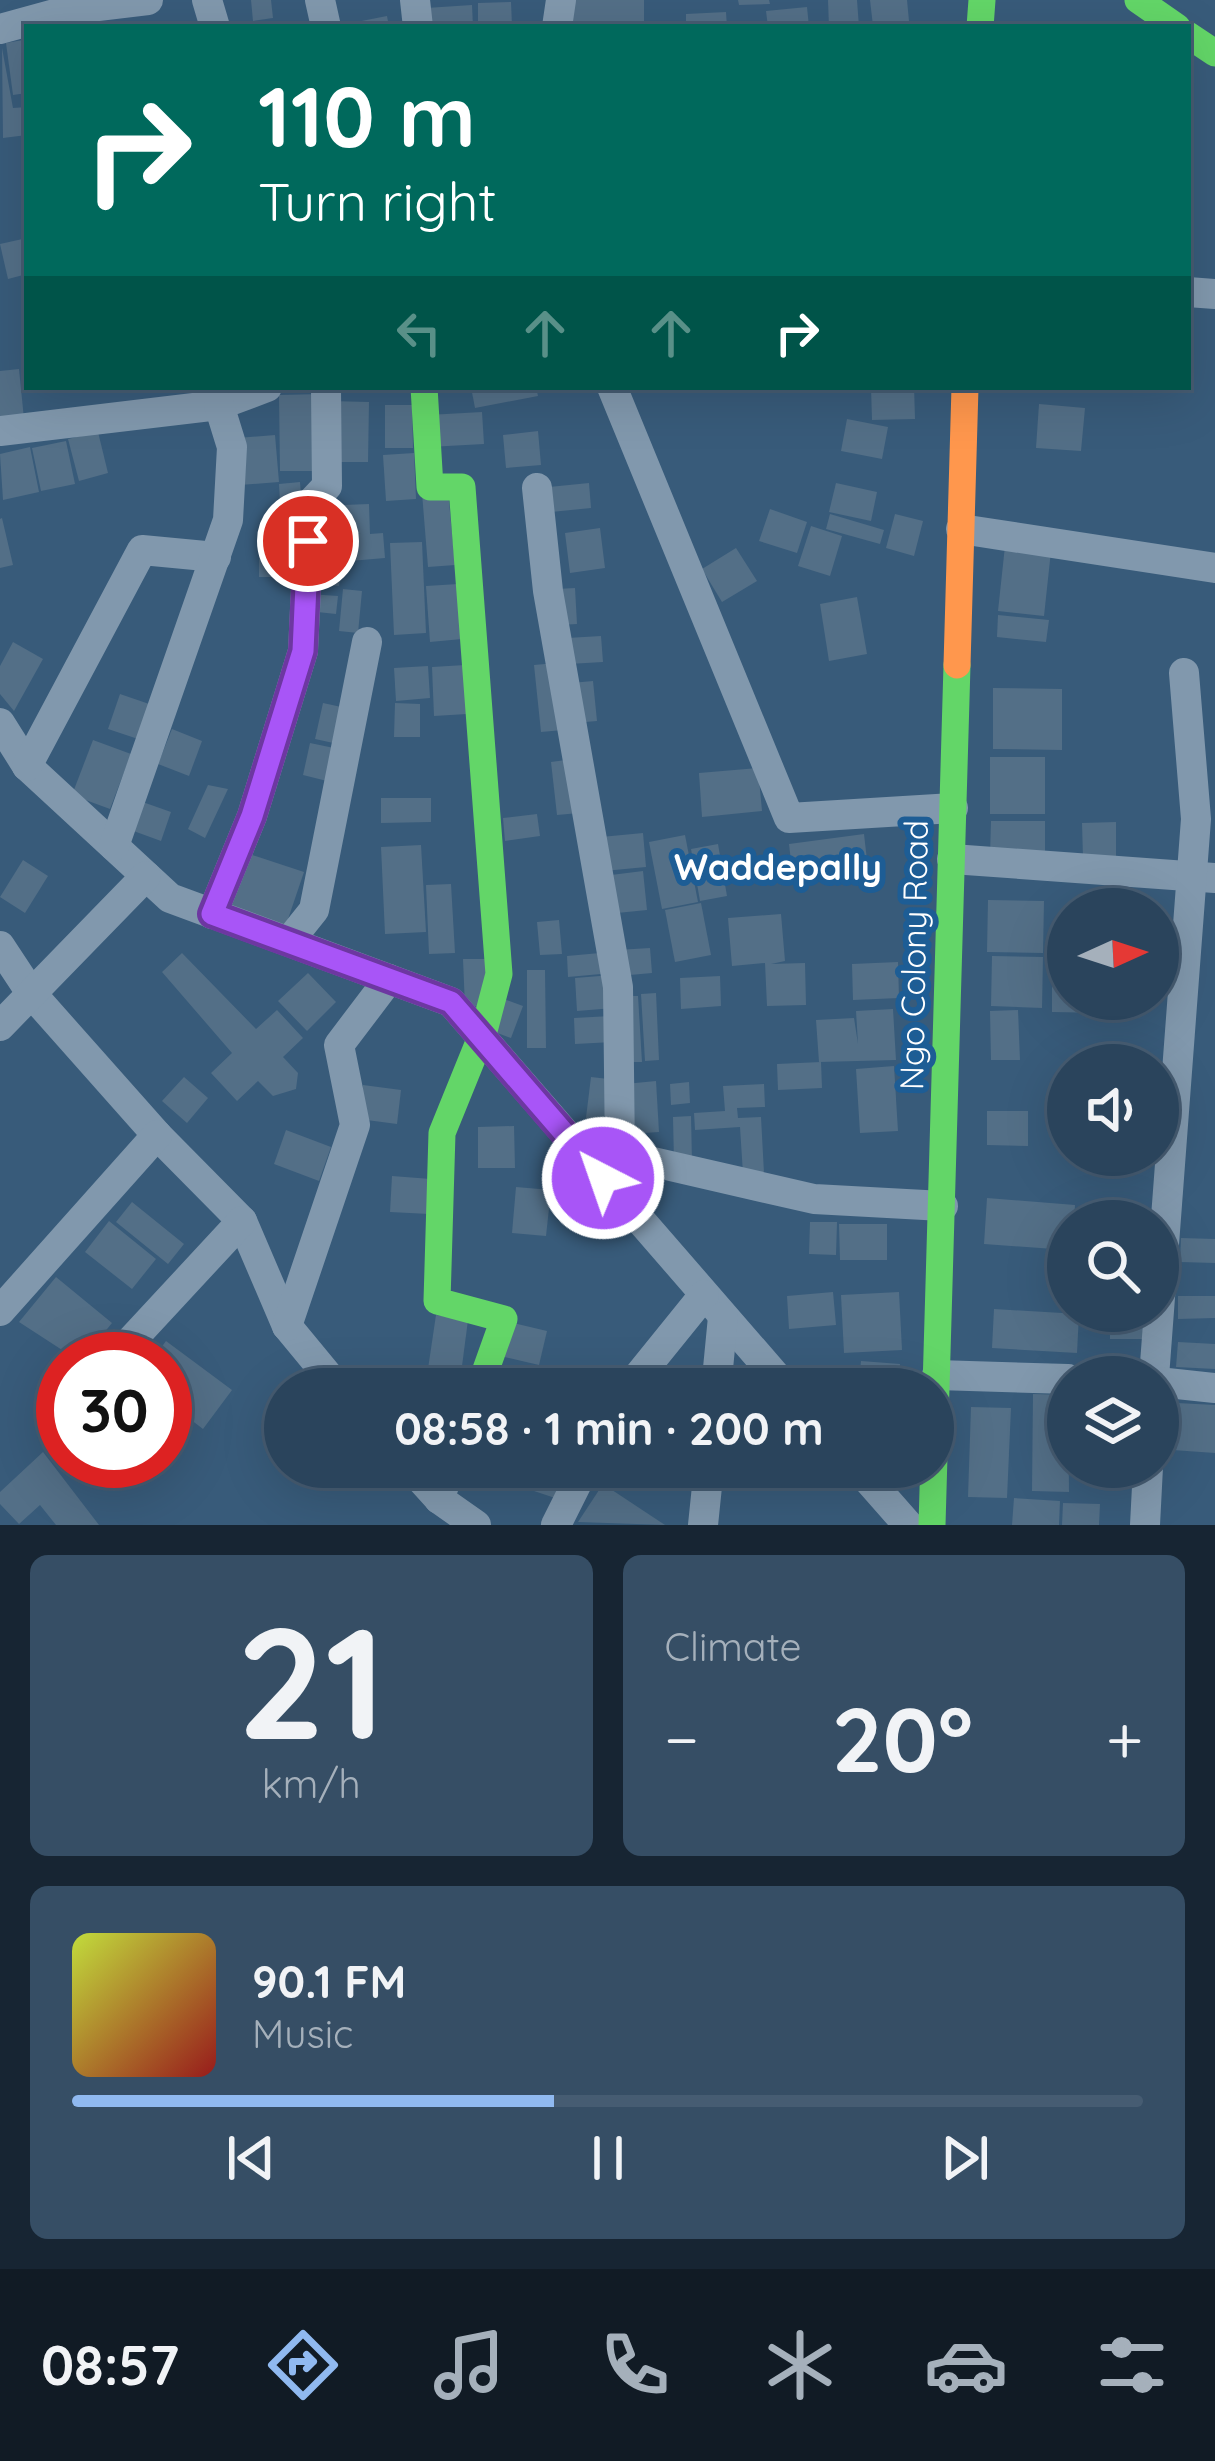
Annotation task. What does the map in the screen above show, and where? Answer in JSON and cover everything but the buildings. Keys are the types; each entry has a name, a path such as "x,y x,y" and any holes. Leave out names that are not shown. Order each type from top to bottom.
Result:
{"street":[{"path":"0,29 72,5 148,0"},
{"path":"1138,0 1173,24"},
{"path":"0,431 220,405 258,390"},
{"path":"212,914 252,816 303,651 310,504 327,486 328,390"},
{"path":"424,390 430,487 462,487 499,974 481,1036 442,1132 437,1300 504,1318 486,1368"},
{"path":"613,390 789,818 953,808"},
{"name":"Ngo Colony Road","path":"937,1368 964,390"},
{"path":"114,846 229,520 232,447 220,405"},
{"path":"537,488 551,612 618,986 620,1154"},
{"path":"961,529 1215,568"},
{"path":"27,766 142,550 216,557"},
{"path":"290,940 314,910 367,642"},
{"path":"1158,1356 1204,878 1184,673"},
{"path":"0,723 27,766 170,898 451,1002 768,1368"},
{"path":"952,859 1204,878"},
{"path":"0,1026 146,876"},
{"path":"0,946 31,993 157,1135 242,1221 287,1326 322,1368"},
{"path":"287,1326 355,1125 339,1045 389,979"},
{"path":"0,1311 157,1135"},
{"path":"574,1144 814,1199 943,1206"},
{"path":"139,1332 242,1221"},
{"path":"650,1368 713,1306"},
{"path":"713,1306 715,1368"},
{"path":"954,1376 1047,1378"},
{"path":"1179,1383 1215,1388"},
{"path":"430,1488 476,1525"},
{"path":"440,1499 444,1488"},
{"path":"556,1525 574,1488"},
{"path":"704,1525 707,1488"},
{"path":"875,1488 908,1525"},
{"name":"Ngo Colony Road","path":"932,1525 933,1488"},
{"path":"1145,1525 1147,1488"}],"traffic: fast":[{"path":"980,24 982,0"},
{"path":"1138,0 1173,24"},
{"path":"1191,37 1215,53"},
{"path":"424,390 430,487 462,487 499,974 485,1027 442,1133 437,1301 504,1319 486,1368"},
{"path":"932,1525 957,665"}],"traffic: slow":[{"path":"957,665 965,390"}],"district":[{"name":"Waddepally","path":"778,866"}],"route":[{"path":"308,541 303,651 252,816 212,914 451,1002 603,1178"}]}
